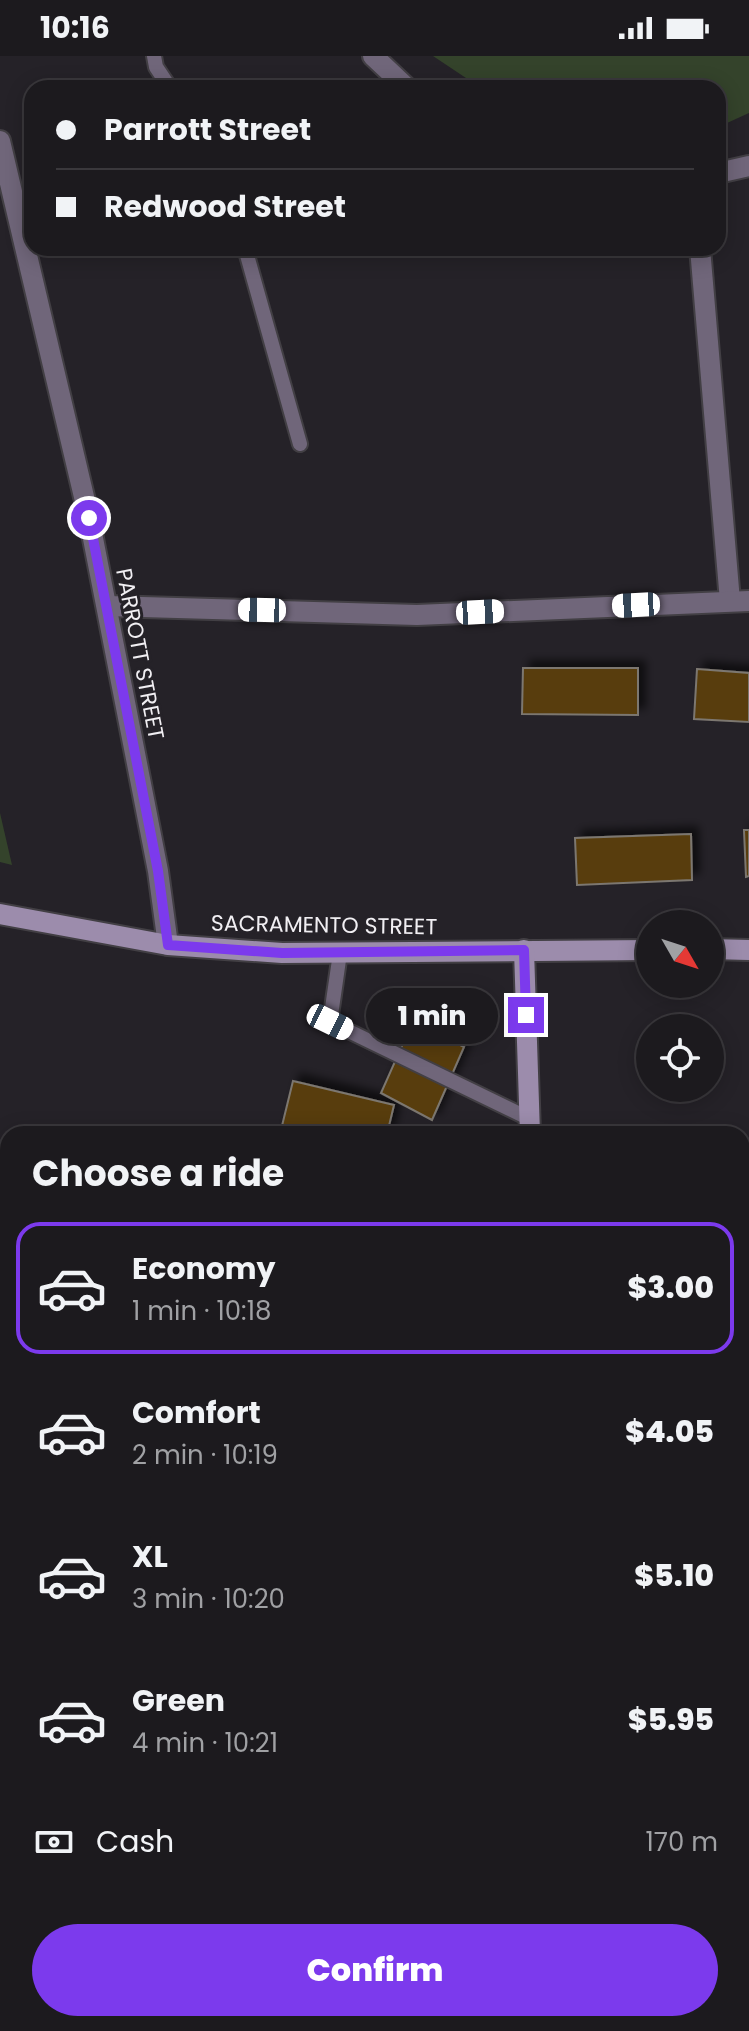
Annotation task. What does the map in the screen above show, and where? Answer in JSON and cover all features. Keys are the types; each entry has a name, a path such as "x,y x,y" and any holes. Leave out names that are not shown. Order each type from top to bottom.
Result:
{"main road":[{"name":"SACRAMENTO STREET","path":"0,914 168,945 282,953 636,950"},
{"path":"724,949 749,950"},
{"path":"524,950 530,1126"}],"street":[{"path":"373,56 398,80"},
{"name":"PARROTT STREET","path":"0,141 24,243"},
{"path":"726,171 749,166"},
{"name":"PARROTT STREET","path":"27,256 107,606 158,871 168,945"},
{"path":"107,606 417,615 740,601 701,256"}],"lane":[{"path":"154,56 156,67 165,80"},
{"path":"247,256 300,444"},
{"path":"340,953 330,1022 528,1126"}],"green space":[{"path":"433,56 749,56 749,113 726,123 726,80 469,80"},
{"path":"0,813 12,865 0,862"}],"building":[{"path":"523,668 638,668 638,715 522,714"},
{"path":"697,669 749,673 749,722 694,719"},
{"path":"744,830 749,830 749,876 746,877"},
{"path":"691,834 692,880 577,885 575,838"},
{"path":"413,1021 464,1047 432,1120 381,1093"},
{"path":"293,1081 394,1105 389,1126 282,1126"}],"route":[{"path":"89,518 158,871 168,945 282,953 524,950 526,1015"}]}
